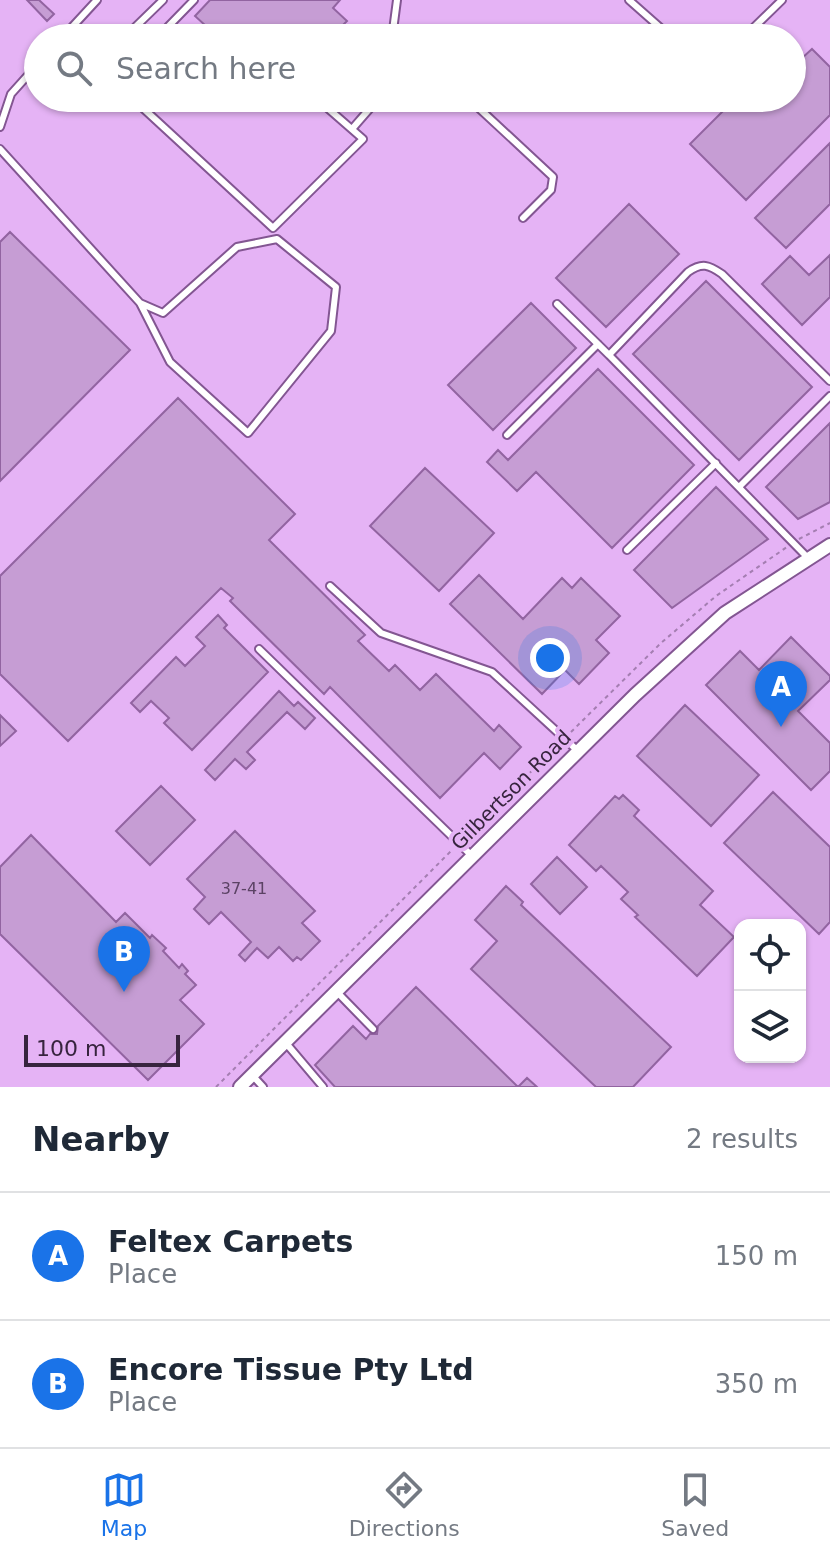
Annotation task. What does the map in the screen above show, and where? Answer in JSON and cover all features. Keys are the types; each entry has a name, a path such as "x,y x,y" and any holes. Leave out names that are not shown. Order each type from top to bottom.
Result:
{"street":[{"name":"Gilbertson Road","path":"241,1087 635,695 725,613 830,545"}],"lane":[{"path":"76,24 97,0"},
{"path":"138,24 163,0"},
{"path":"171,24 194,0"},
{"path":"394,24 397,0"},
{"path":"629,0 656,24"},
{"path":"757,24 782,0"},
{"path":"0,127 11,94 24,80"},
{"path":"147,112 273,228 363,139 332,112"},
{"path":"352,129 367,112"},
{"path":"483,112 553,177 551,190 523,218"},
{"path":"0,149 140,303 170,362 248,433 331,331 336,287 277,239 237,247 163,313 140,303"},
{"path":"609,355 688,272 698,265 710,265 830,381"},
{"path":"557,304 809,559"},
{"path":"507,435 598,344"},
{"path":"739,487 830,396"},
{"path":"627,550 716,463"},
{"path":"330,586 381,633 492,672 578,751"},
{"path":"259,649 472,856"},
{"path":"336,991 373,1029"},
{"path":"285,1042 323,1087"},
{"path":"252,1075 263,1087"}],"path":[{"path":"216,1087 661,643 716,596 794,543 830,523"}],"building":[{"path":"27,0 39,0 54,14 47,21"},
{"path":"210,0 340,0 333,8 347,21 344,24 204,24 195,16"},
{"path":"812,49 830,67 830,115 746,200 690,144 722,112 806,112 806,54"},
{"path":"830,143 830,204 786,248 755,218"},
{"path":"629,204 679,254 606,327 556,278"},
{"path":"10,232 130,350 0,481 0,242"},
{"path":"830,255 830,297 802,325 762,284 790,256 809,275"},
{"path":"706,281 812,387 739,460 633,354"},
{"path":"531,303 576,348 493,430 448,385"},
{"path":"598,369 694,465 612,548 536,472 517,491 487,462 498,450 508,460"},
{"path":"178,398 295,514 269,540 365,635 358,641 389,671 395,665 420,690 436,674 494,731 499,725 521,747 500,769 484,753 440,798 330,687 324,694 230,601 233,598 221,588 68,741 0,674 0,576"},
{"path":"830,423 830,502 798,519 766,487"},
{"path":"425,468 494,533 439,591 370,526"},
{"path":"716,487 768,539 672,608 634,570"},
{"path":"479,575 523,619 562,578 572,588 581,578 620,616 596,640 609,653 579,684 565,670 542,694 450,604"},
{"path":"218,615 227,625 224,628 268,672 192,750 164,723 169,718 151,701 140,712 131,703 176,657 185,666 205,646 196,637"},
{"path":"791,637 830,676 830,680 798,711 830,743 830,771 811,790 706,685 740,651 759,670"},
{"path":"279,691 294,706 298,702 315,718 305,729 287,712 247,752 255,760 246,769 235,759 215,780 205,770"},
{"path":"685,705 759,775 711,826 637,756"},
{"path":"0,715 16,731 0,746"},
{"path":"161,786 195,820 150,865 116,831"},
{"path":"773,792 830,847 830,922 819,934 724,843"},
{"path":"623,795 639,810 634,816 713,891 700,905 734,937 697,976 635,917 638,915 621,899 628,892 601,866 596,871 569,845 615,796 619,799"},
{"path":"235,831 315,911 302,923 320,941 301,960 297,957 293,961 279,947 268,958 257,948 245,961 239,955 251,942 221,912 209,924 194,909 205,897 187,879"},
{"path":"31,835 116,922 125,913 150,938 152,935 166,948 163,951 179,968 182,964 188,971 185,974 196,985 180,1000 204,1024 148,1080 0,934 0,867"},
{"path":"557,857 587,887 560,914 531,884"},
{"path":"506,886 523,902 521,905 671,1047 633,1087 596,1087 471,969 497,941 475,920"},
{"path":"416,987 518,1087 335,1087 315,1065 353,1026 366,1039 370,1034 377,1034 378,1026"},
{"path":"527,1078 537,1087 518,1087"}],"place":[{"name":"Feltex Carpets","path":"781,727"},
{"name":"Encore Tissue Pty Ltd","path":"124,992"}]}
